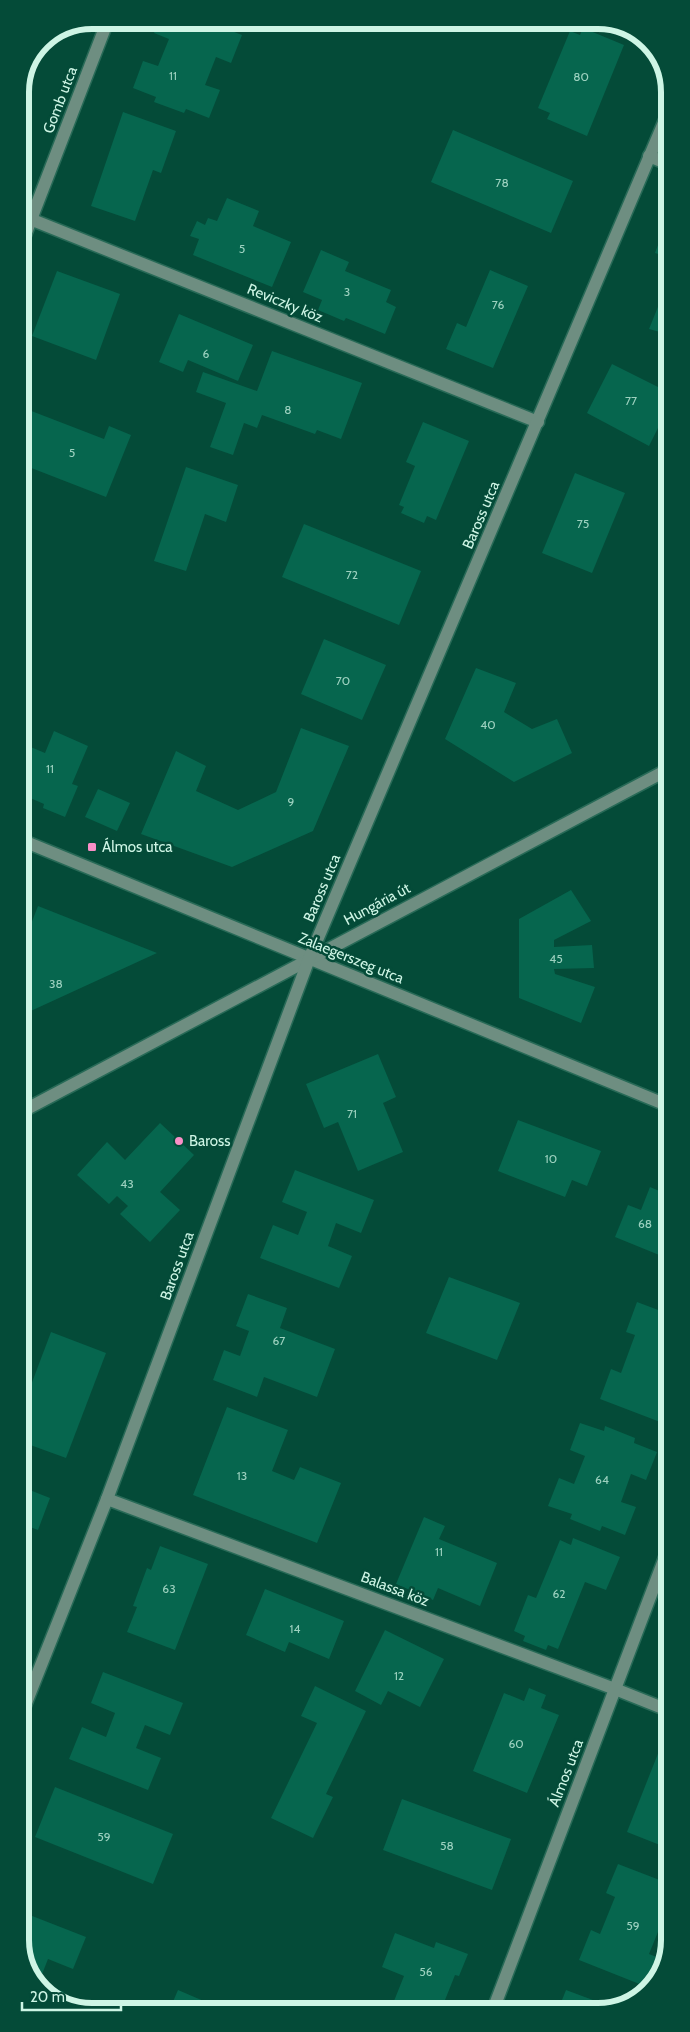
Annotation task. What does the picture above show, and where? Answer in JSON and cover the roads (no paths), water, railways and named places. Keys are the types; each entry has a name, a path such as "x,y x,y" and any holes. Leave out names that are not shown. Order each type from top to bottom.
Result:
{"street":[{"name":"Gomb utca","path":"29,210 104,29"},
{"name":"Baross utca","path":"29,1696 108,1498 310,959 661,130"},
{"path":"650,156 661,161"},
{"name":"Reviczky köz","path":"29,218 538,422"},
{"name":"Hungária út","path":"29,1108 661,773"},
{"name":"Zalaegerszeg utca","path":"29,843 661,1103"},
{"name":"Balassa köz","path":"108,1498 661,1707"},
{"name":"Álmos utca","path":"496,2003 661,1569"}],"place":[{"name":"Álmos utca","path":"92,847"},
{"name":"Baross","path":"179,1141"}]}
